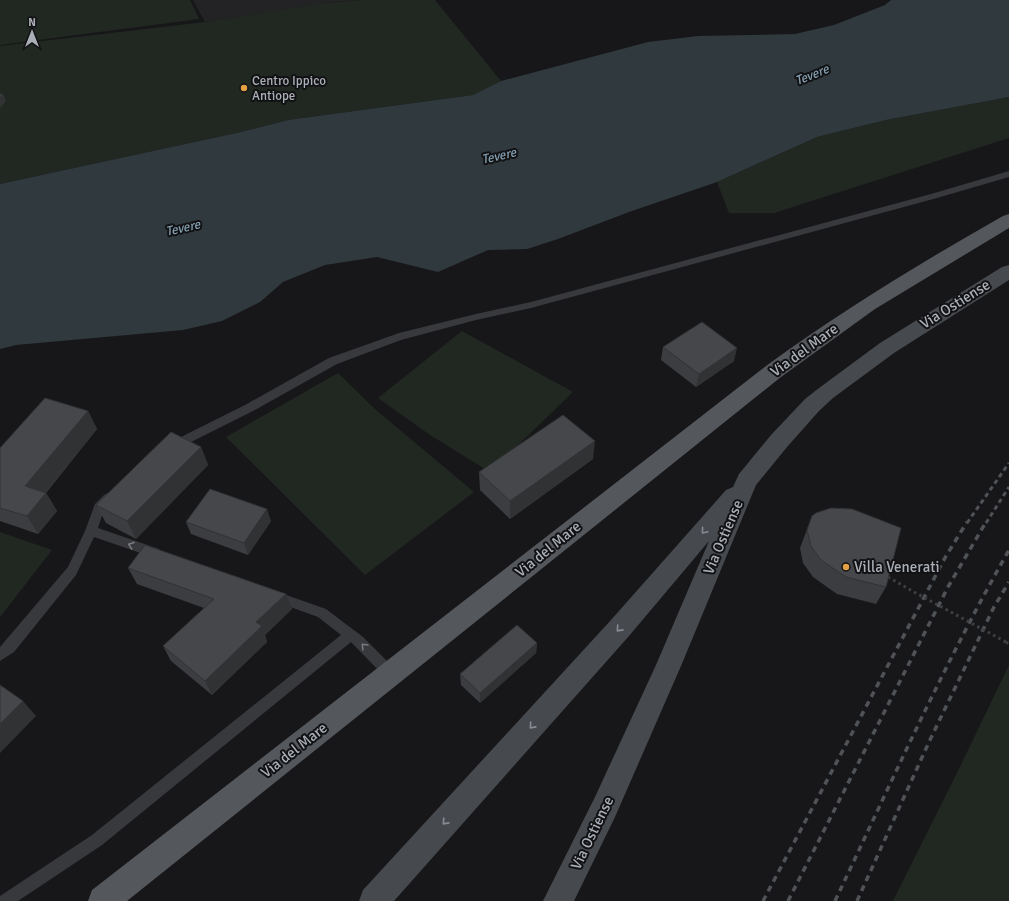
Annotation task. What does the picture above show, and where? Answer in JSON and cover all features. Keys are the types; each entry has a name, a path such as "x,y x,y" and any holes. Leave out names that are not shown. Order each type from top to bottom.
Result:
{"main road":[{"name":"Via del Mare","path":"103,901 757,384 824,334 916,274 1009,220"},
{"name":"Via Ostiense","path":"558,901 608,800 668,666 747,480 782,436 812,405 826,393 891,344 1009,271"},
{"path":"374,901 620,628 747,480"}],"lane":[{"path":"163,452 180,441 228,419 333,361 399,337 476,317 531,305 934,196 1009,174"},
{"path":"0,655 9,648 72,571 91,531 99,507 117,490"},
{"path":"91,531 164,556"},
{"path":"264,592 322,613 359,641 391,674"},
{"path":"5,901 98,840 350,635"}],"path":[{"path":"888,577 1008,643"}],"shaded area":[{"path":"0,0 190,0 199,19 0,45"},
{"path":"193,0 362,0 331,2 205,22"},
{"name":"Centro Ippico Antiope","path":"362,0 435,0 501,81 473,95 288,120 241,132 0,184 0,46 205,22 323,3"},
{"path":"1009,97 1009,138 774,213 729,213 717,182 817,137 886,120"},
{"path":"462,331 573,392 490,472 430,435 378,398"},
{"path":"338,373 376,410 474,492 365,575 226,437"},
{"path":"0,532 52,550 0,617"},
{"path":"1009,665 1009,901 893,901 957,773"}],"water":[{"name":"Tevere","path":"891,0 1009,0 1009,97 886,120 817,137 717,182 629,212 558,239 527,249 488,250 438,272 377,257 325,265 283,282 260,302 222,321 183,330 16,345 0,349 0,184 241,132 288,120 473,95 501,81 648,42 698,36 795,34 834,25 885,5"}],"building":[{"path":"702,322 737,348 699,374 663,347"},
{"path":"45,398 88,411 25,486 46,493 27,516 0,508 0,448"},
{"path":"563,415 595,441 510,501 479,472"},
{"path":"171,432 201,447 127,521 96,505"},
{"path":"210,489 267,509 244,543 186,522"},
{"name":"Villa Venerati","path":"831,508 852,509 901,528 886,587 846,577 821,560 811,546 807,530 812,516 816,513"},
{"path":"145,545 286,594 256,622 262,626 205,681 163,646 214,599 128,568"},
{"path":"517,625 537,643 480,693 460,674"},
{"path":"0,685 23,701 0,724"}],"railway":[{"path":"967,523 1009,463"},
{"path":"986,523 1009,487"},
{"path":"763,901 946,556 967,522"},
{"path":"788,901 948,587 986,522"},
{"path":"835,901 940,680 1009,550"},
{"path":"857,901 929,742 994,607 1009,582"}],"place":[{"name":"Centro Ippico Antiope","path":"244,88"},
{"name":"Villa Venerati","path":"846,567"}]}
